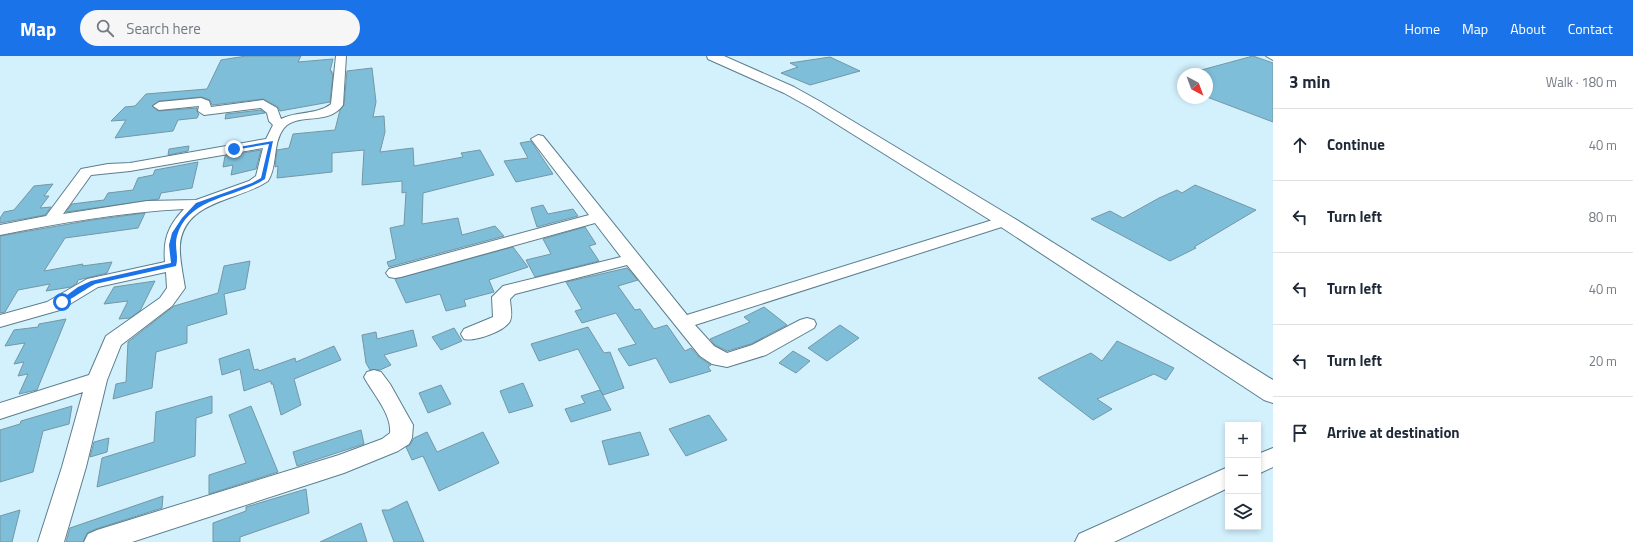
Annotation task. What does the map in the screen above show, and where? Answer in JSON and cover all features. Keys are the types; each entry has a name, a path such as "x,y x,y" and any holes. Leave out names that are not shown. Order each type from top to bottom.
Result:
{"street":[{"path":"0,230 51,220 147,206 198,204 260,182 263,178 272,142 280,124 288,120 326,113 337,105 340,70 339,59 341,56"},
{"path":"713,56 789,90 816,105 1005,221 1273,393"},
{"path":"159,106 201,102 205,104 204,111 206,111 263,104 273,111 275,121 280,124"},
{"path":"538,139 631,259 707,351 719,359 728,360 759,350 807,324"},
{"path":"51,220 86,172 98,169 130,167 272,142"},
{"path":"51,542 74,467 96,380 114,341 166,302 176,288 172,245 175,233 184,219 198,204"},
{"path":"395,273 599,217"},
{"path":"684,322 1005,221"},
{"path":"471,334 496,324 502,319 501,297 509,290 631,259"},
{"path":"0,321 36,313 62,302 80,288 93,282 174,265"},
{"path":"97,542 344,463 390,445 401,438 402,425 383,388 374,377"},
{"path":"0,411 96,380"},
{"path":"1261,463 1273,457"},
{"path":"1088,542 1225,478"}],"building":[{"path":"246,56 301,56 298,62 333,59 330,71 333,73 330,102 280,111 278,107 263,99 212,105 210,100 201,97 159,101 152,106 158,111 197,108 197,112 199,114 197,118 178,120 173,131 115,138 126,120 111,121 125,107 135,106 146,94 207,89 221,60"},
{"path":"1253,56 1273,63 1273,122 1213,99 1213,68 1209,68"},
{"path":"830,57 860,71 810,85 781,73 798,67 790,63"},
{"path":"372,68 376,102 373,117 384,116 385,132 380,152 413,148 414,166 463,157 461,153 480,150 494,175 423,193 422,224 458,218 462,235 495,226 504,236 389,267 387,262 396,259 390,228 404,225 406,192 402,193 402,181 362,185 364,150 332,153 332,172 277,178 278,166 275,167 277,150 289,148 293,134 335,130 340,110 344,105 347,71"},
{"path":"261,110 265,113 225,119 226,114"},
{"path":"531,141 553,174 516,182 504,161 528,158 520,143"},
{"path":"189,146 188,151 168,155 169,149"},
{"path":"261,150 256,169 231,175 233,165 223,167 225,156"},
{"path":"198,162 192,188 161,193 159,199 66,212 72,204 104,200 108,193 133,190 138,178 153,175 155,170"},
{"path":"53,184 44,196 49,196 40,208 51,207 45,215 0,223 0,218 4,212 14,210 34,186"},
{"path":"1195,185 1256,210 1194,247 1196,248 1170,261 1091,219 1110,211 1123,218 1159,198 1177,190 1182,193"},
{"path":"543,205 548,214 573,209 578,216 537,227 531,208"},
{"path":"145,213 138,228 65,238 44,271 83,264 82,266 112,262 107,273 78,280 77,283 71,287 46,291 50,284 18,290 5,312 0,313 0,236 92,220"},
{"path":"585,227 596,244 589,246 599,261 535,277 526,260 551,254 543,239"},
{"path":"513,247 528,267 489,280 494,292 464,300 466,306 446,311 440,294 406,303 395,279"},
{"path":"250,261 245,289 224,294 227,314 187,326 187,343 156,352 152,388 113,399 116,384 126,382 128,342 174,306 218,293 224,266"},
{"path":"627,268 638,280 618,286 635,310 640,309 654,329 667,325 685,351 691,348 699,357 711,365 708,367 711,371 670,383 656,358 629,366 618,349 636,344 616,313 582,323 575,311 582,309 566,282"},
{"path":"155,281 140,311 130,318 119,319 128,301 104,304 114,287"},
{"path":"764,307 787,325 751,344 727,351 715,345 710,339 750,322 744,317"},
{"path":"66,319 37,390 19,394 28,374 18,376 24,362 14,364 25,343 5,346 14,330 38,327 39,324"},
{"path":"840,325 859,338 827,361 808,348"},
{"path":"588,327 604,353 610,352 624,388 603,395 578,349 539,361 531,344"},
{"path":"454,328 462,341 441,350 432,337"},
{"path":"413,330 417,346 384,355 391,365 380,370 370,370 366,363 362,335 376,332 377,339"},
{"path":"1117,341 1174,368 1166,380 1154,374 1097,399 1112,409 1093,420 1038,378 1091,353 1102,361"},
{"path":"334,346 341,360 294,379 301,405 281,415 271,381 244,391 240,369 222,375 219,359 249,349 254,370 258,369 259,371 295,358 296,362"},
{"path":"793,351 810,361 796,373 779,363"},
{"path":"523,383 533,406 509,413 500,391"},
{"path":"441,385 451,404 428,413 419,393"},
{"path":"600,390 611,410 571,422 565,409 585,403 581,396"},
{"path":"212,396 212,413 196,418 195,456 97,487 102,458 154,442 156,412"},
{"path":"72,406 69,424 43,431 33,472 0,482 0,430 20,424 21,421"},
{"path":"251,406 278,472 209,494 209,475 246,463 229,415"},
{"path":"709,415 727,440 686,456 669,429"},
{"path":"361,430 364,444 297,466 293,452"},
{"path":"427,432 437,452 483,432 499,463 439,491 423,456 412,460 406,447 410,445 414,438"},
{"path":"640,432 649,455 609,465 602,441"},
{"path":"109,438 107,452 90,457 94,442"},
{"path":"306,489 309,513 240,537 240,542 213,542 213,523 246,511 246,507"},
{"path":"163,496 162,508 96,529 87,533 83,542 66,542 70,528"},
{"path":"407,501 424,542 394,542 382,510 389,510"},
{"path":"20,510 12,542 0,542 0,516"},
{"path":"361,523 367,542 320,542"}],"route":[{"path":"62,302 80,288 93,282 174,265 172,245 175,233 184,219 198,204 260,182 263,178 272,142 234,149"}]}
